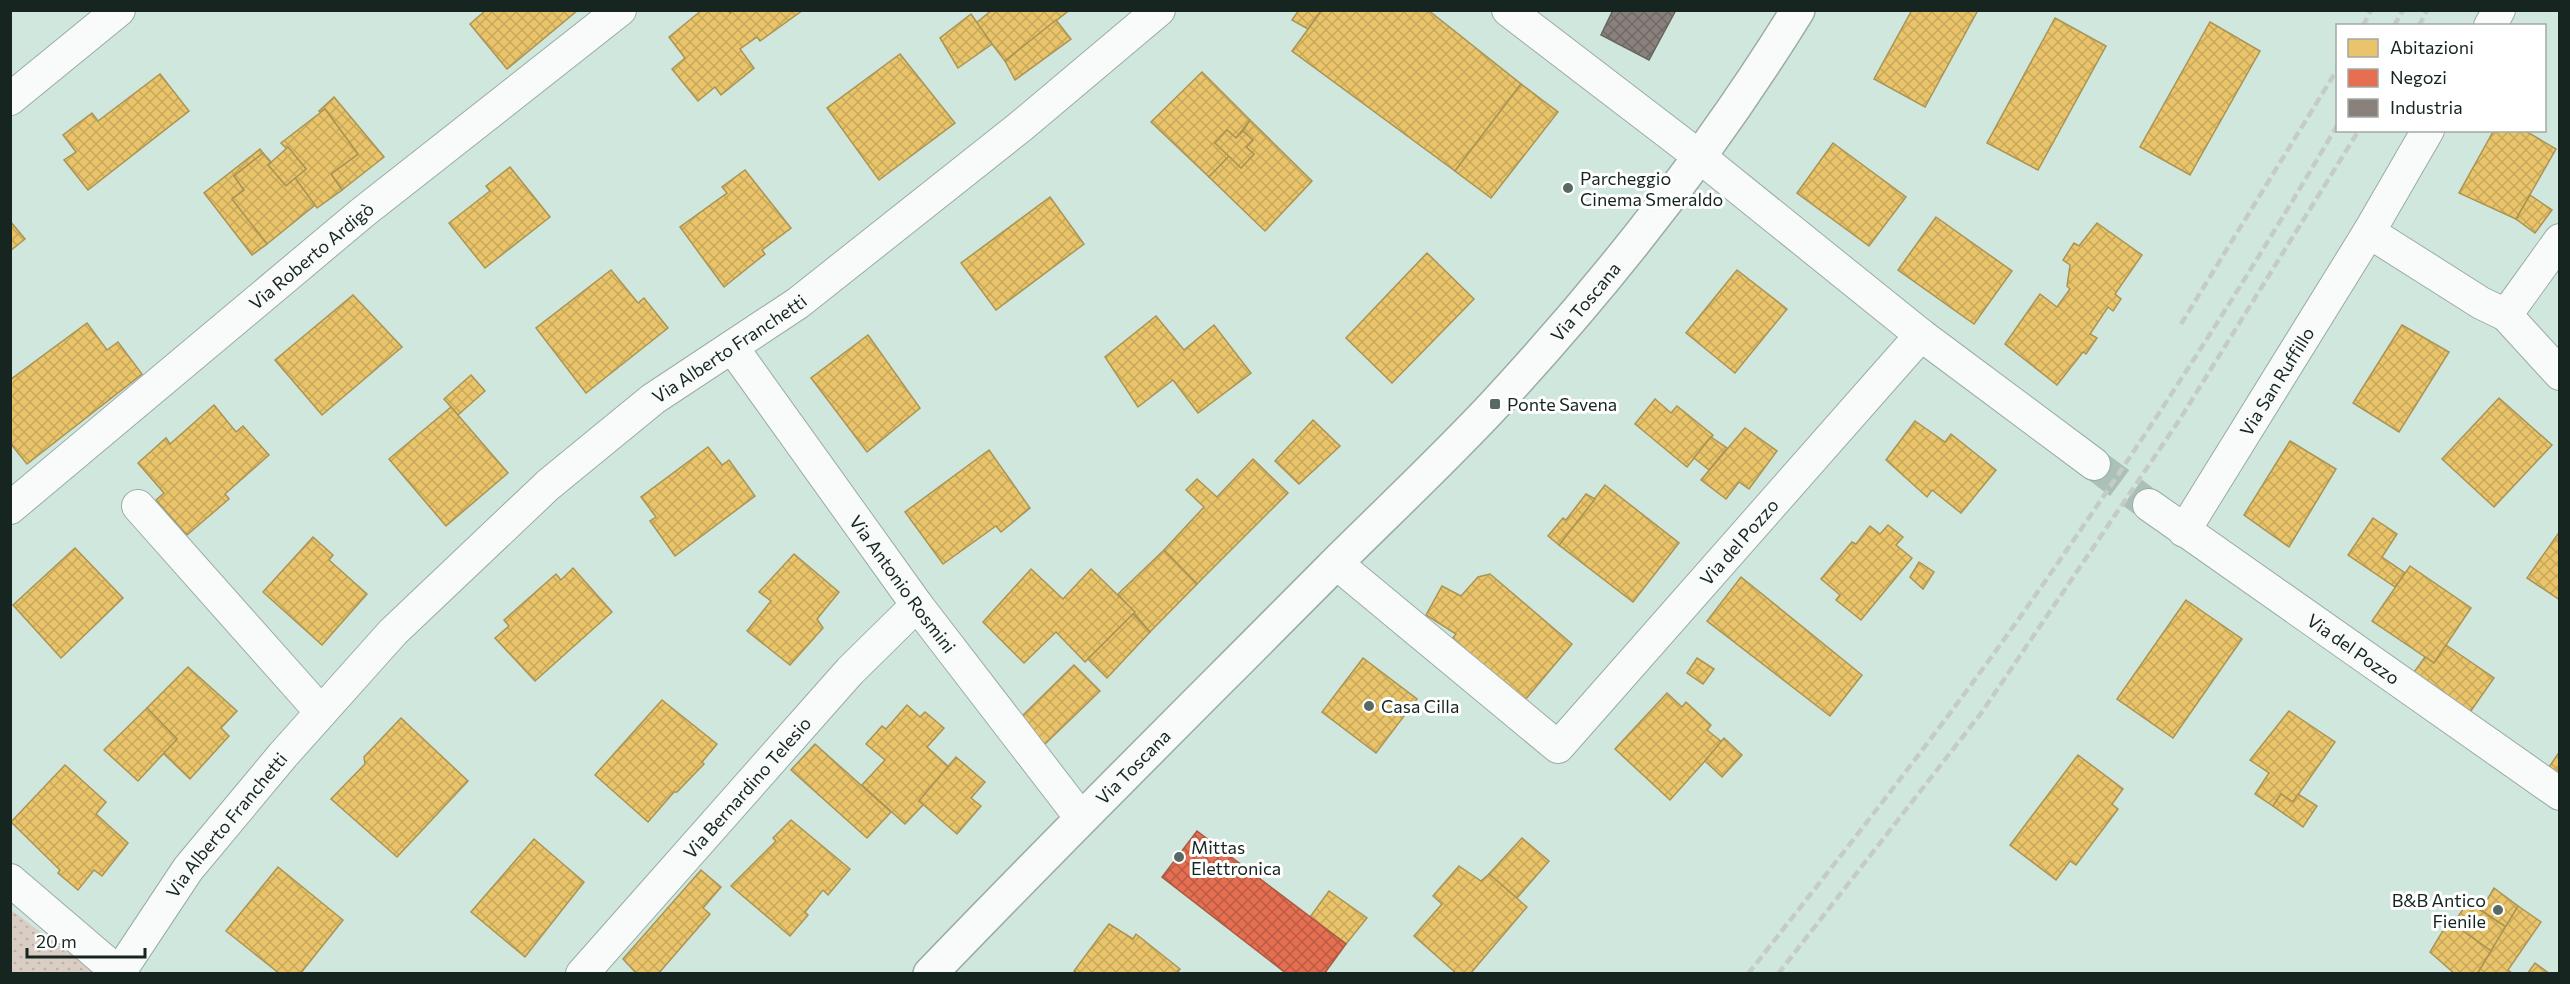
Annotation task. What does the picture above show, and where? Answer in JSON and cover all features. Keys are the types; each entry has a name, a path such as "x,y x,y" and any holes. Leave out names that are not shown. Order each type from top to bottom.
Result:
{"main road":[{"name":"Via Toscana","path":"930,974 1081,818 1495,404 1594,293 1700,157 1798,10"}],"street":[{"path":"10,99 119,10"},
{"name":"Via Roberto Ardigò","path":"10,508 362,213 620,10"},
{"name":"Via Alberto Franchetti","path":"119,973 188,869 321,712 393,632 548,485 653,399 798,303 1020,127 1160,10"},
{"path":"1508,10 1700,157 1921,335 2094,464"},
{"path":"2491,24 2499,10"},
{"name":"Via San Ruffillo","path":"2184,531 2369,232 2427,132"},
{"path":"2369,232 2494,309 2559,374"},
{"path":"2494,309 2559,240"},
{"name":"Via del Pozzo","path":"1336,563 1558,747 1921,335"},
{"name":"Via Antonio Rosmini","path":"732,347 917,605 1081,818"},
{"name":"Via del Pozzo","path":"2149,505 2559,794"},
{"path":"138,506 321,712"},
{"name":"Via Bernardino Telesio","path":"582,974 850,671 917,605"},
{"path":"10,880 119,973"}],"shaded area":[{"path":"11,910 96,973 11,973"}],"building: Abitazioni":[{"path":"486,10 578,10 507,69 470,24"},
{"path":"702,10 728,10 730,13 733,10 803,10 760,41 757,37 740,49 754,68 721,95 715,87 698,101 672,69 685,58 669,37"},
{"path":"992,10 1066,10 1067,12 1005,61 976,23"},
{"path":"1299,10 1322,10 1308,29 1292,20"},
{"path":"1322,10 1428,10 1521,84 1455,171 1292,51"},
{"path":"1912,10 1978,10 1925,107 1874,79"},
{"path":"971,14 992,44 958,68 940,38"},
{"path":"2055,18 2106,46 2038,170 1987,143"},
{"path":"1056,20 1071,39 1015,80 1005,61"},
{"path":"2210,22 2260,51 2190,175 2140,147"},
{"path":"900,54 955,123 879,180 827,108"},
{"path":"1202,72 1250,120 1236,138 1227,130 1215,143 1229,156 1209,177 1151,122"},
{"path":"160,74 189,111 88,190 64,160 76,152 63,135 92,113 98,121"},
{"path":"1521,84 1558,112 1491,198 1455,171"},
{"path":"334,97 384,157 342,190 331,174 358,154 325,109 321,113 319,111"},
{"path":"325,109 358,154 331,174 342,190 317,208 295,178 306,169 288,147 287,149 281,143"},
{"path":"1250,120 1312,181 1265,231 1209,177 1229,156 1241,168 1254,154 1246,147 1253,140 1243,131"},
{"path":"1227,130 1236,138 1243,131 1253,140 1246,147 1254,154 1241,168 1215,143"},
{"path":"2493,132 2527,132 2556,149 2516,219 2459,193"},
{"path":"1833,143 1906,197 1869,246 1797,193"},
{"path":"288,147 306,169 286,186 268,165"},
{"path":"260,149 263,153 234,176 244,190 232,199 267,244 252,255 204,193"},
{"path":"263,153 271,162 268,165 286,186 295,178 315,205 267,244 232,199 244,190 234,176"},
{"path":"510,167 550,217 485,268 449,223 490,191 486,186"},
{"path":"745,170 791,228 762,250 765,254 724,287 680,227 727,193 722,187"},
{"path":"2530,195 2552,210 2535,233 2516,219"},
{"path":"1050,197 1084,244 996,310 961,263"},
{"path":"1936,217 2012,271 1974,324 1898,270"},
{"path":"10,221 25,239 10,251"},
{"path":"2097,223 2142,255 2115,294 2121,299 2113,311 2108,307 2090,334 2097,338 2086,354 2083,352 2057,385 2005,344 2040,294 2057,307 2070,289 2067,286 2070,265 2063,260 2074,243 2079,246"},
{"path":"1427,253 1474,299 1392,383 1346,338"},
{"path":"611,270 638,303 644,298 668,328 586,393 536,328"},
{"path":"1737,270 1787,309 1735,373 1686,333"},
{"path":"353,295 402,347 322,415 275,360"},
{"path":"1156,316 1184,350 1214,325 1251,373 1198,413 1173,380 1138,407 1105,357"},
{"path":"87,323 107,350 118,342 142,374 27,464 10,443 10,380"},
{"path":"2402,325 2449,352 2399,432 2353,403"},
{"path":"868,335 920,408 867,452 811,378"},
{"path":"471,375 485,391 458,415 444,399"},
{"path":"2499,398 2552,445 2494,507 2442,459"},
{"path":"1655,399 1671,413 1677,406 1713,435 1687,467 1635,424"},
{"path":"214,405 236,432 243,426 269,455 225,494 229,499 187,535 156,500 164,493 138,463 166,438 170,444"},
{"path":"451,407 508,473 446,526 389,459"},
{"path":"1313,420 1340,446 1299,484 1275,461"},
{"path":"1915,421 1945,442 1951,434 1996,470 1961,513 1932,490 1927,497 1886,460"},
{"path":"1745,428 1777,451 1749,489 1739,482 1726,499 1701,480"},
{"path":"1711,437 1727,448 1709,470 1694,458"},
{"path":"2290,441 2336,469 2289,547 2244,515"},
{"path":"708,447 722,465 729,460 755,496 675,556 650,521 656,517 641,497"},
{"path":"989,450 1030,508 1001,532 996,526 943,564 905,512"},
{"path":"1253,459 1288,493 1197,584 1164,550 1204,507 1186,490 1197,479 1217,497"},
{"path":"1605,485 1679,543 1633,602 1559,545"},
{"path":"1586,494 1595,499 1559,545 1548,536 1563,518 1566,520"},
{"path":"2373,518 2397,534 2382,557 2405,573 2395,587 2348,555"},
{"path":"1888,525 1903,537 1896,545 1912,558 1861,620 1836,600 1840,595 1821,579 1852,542 1856,544 1870,526 1880,534"},
{"path":"2560,531 2560,600 2527,578"},
{"path":"313,537 333,555 329,560 367,594 322,645 263,592"},
{"path":"75,548 123,598 61,658 13,605"},
{"path":"1164,550 1197,584 1150,632 1118,594"},
{"path":"794,554 839,592 817,619 823,628 790,665 747,631 771,601 759,592"},
{"path":"1919,562 1934,572 1923,589 1910,577"},
{"path":"2410,566 2471,608 2434,663 2372,621"},
{"path":"573,568 612,612 535,681 495,638 509,626 504,620 556,574 561,580"},
{"path":"1031,569 1063,599 1091,569 1135,612 1085,662 1056,632 1024,663 983,622"},
{"path":"1490,574 1572,644 1525,700 1452,639 1456,634 1426,615 1442,586 1461,596 1478,577"},
{"path":"1741,577 1862,675 1830,716 1707,621"},
{"path":"2186,600 2242,639 2173,738 2117,699"},
{"path":"1133,614 1150,632 1107,678 1088,659"},
{"path":"2446,645 2494,678 2466,718 2409,679 2425,657 2434,663"},
{"name":"Casa Cilla","path":"1363,658 1417,699 1376,753 1322,712"},
{"path":"1697,658 1714,669 1703,684 1687,673"},
{"path":"1074,665 1100,691 1044,745 1021,717"},
{"path":"188,667 237,711 221,728 229,736 190,779 163,753 177,739 147,708"},
{"path":"1667,693 1682,707 1686,702 1711,725 1707,730 1722,742 1670,800 1615,749"},
{"path":"662,700 717,744 702,762 704,764 677,792 674,792 648,822 595,775"},
{"path":"907,705 920,717 925,712 944,728 927,747 949,767 919,801 924,804 905,824 862,785 885,760 866,744 882,726 886,729"},
{"path":"147,708 177,739 138,781 104,750"},
{"path":"2289,711 2335,742 2293,802 2281,794 2273,806 2255,794 2269,773 2250,760"},
{"path":"401,718 468,781 397,857 331,799 365,764 364,757"},
{"path":"1724,738 1742,755 1722,777 1705,761"},
{"path":"815,744 891,812 867,838 791,770"},
{"path":"2560,751 2560,782 2545,773"},
{"path":"2078,755 2123,789 2112,804 2118,809 2076,865 2070,861 2056,880 2010,845"},
{"path":"956,757 985,782 971,798 981,806 957,834 919,801"},
{"path":"65,765 106,802 96,814 128,843 102,876 94,870 78,890 58,873 60,870 11,822"},
{"path":"2281,794 2293,802 2298,794 2317,806 2303,827 2273,806"},
{"path":"791,820 850,869 828,895 823,890 805,912 808,915 790,936 731,886 776,841 773,838"},
{"path":"1522,838 1549,861 1517,898 1489,874"},
{"path":"534,839 584,882 525,957 471,912"},
{"path":"1459,866 1481,881 1489,874 1527,907 1470,974 1457,974 1414,936 1442,904 1433,896"},
{"path":"278,867 343,920 300,974 280,974 226,931"},
{"path":"701,870 721,887 703,908 710,914 658,974 637,974 623,959"},
{"path":"2494,888 2518,906 2506,927 2481,910"},
{"path":"1329,891 1367,918 1346,944 1310,917"},
{"path":"2468,902 2506,927 2491,951 2453,924"},
{"path":"2518,906 2541,922 2508,970 2513,974 2477,974"},
{"path":"1109,924 1133,939 1136,934 1180,969 1176,974 1079,974 1074,971"},
{"path":"2447,924 2451,926 2453,924 2491,951 2477,974 2455,974 2430,952"},
{"path":"2535,963 2550,974 2527,974"}],"building: Negozi":[{"path":"1197,831 1346,944 1324,974 1287,974 1162,877"}],"building: Industria":[{"path":"1613,10 1676,10 1649,60 1601,35"}],"tunnel":[{"path":"2094,464 2149,505"}],"railway":[{"path":"2364,24 2371,10"},
{"path":"2395,24 2403,10"},
{"path":"2420,24 2427,10"},
{"path":"2181,324 2336,71"},
{"path":"1748,974 1866,823 2019,619 2201,348 2336,127"},
{"path":"1778,974 1982,712 2180,419 2358,132"}],"place":[{"name":"Parcheggio Cinema Smeraldo","path":"1568,188"},
{"name":"Ponte Savena","path":"1495,404"},
{"name":"Casa Cilla","path":"1369,706"},
{"name":"Mittas Elettronica","path":"1179,857"},
{"name":"B&B Antico Fienile","path":"2498,910"}]}
